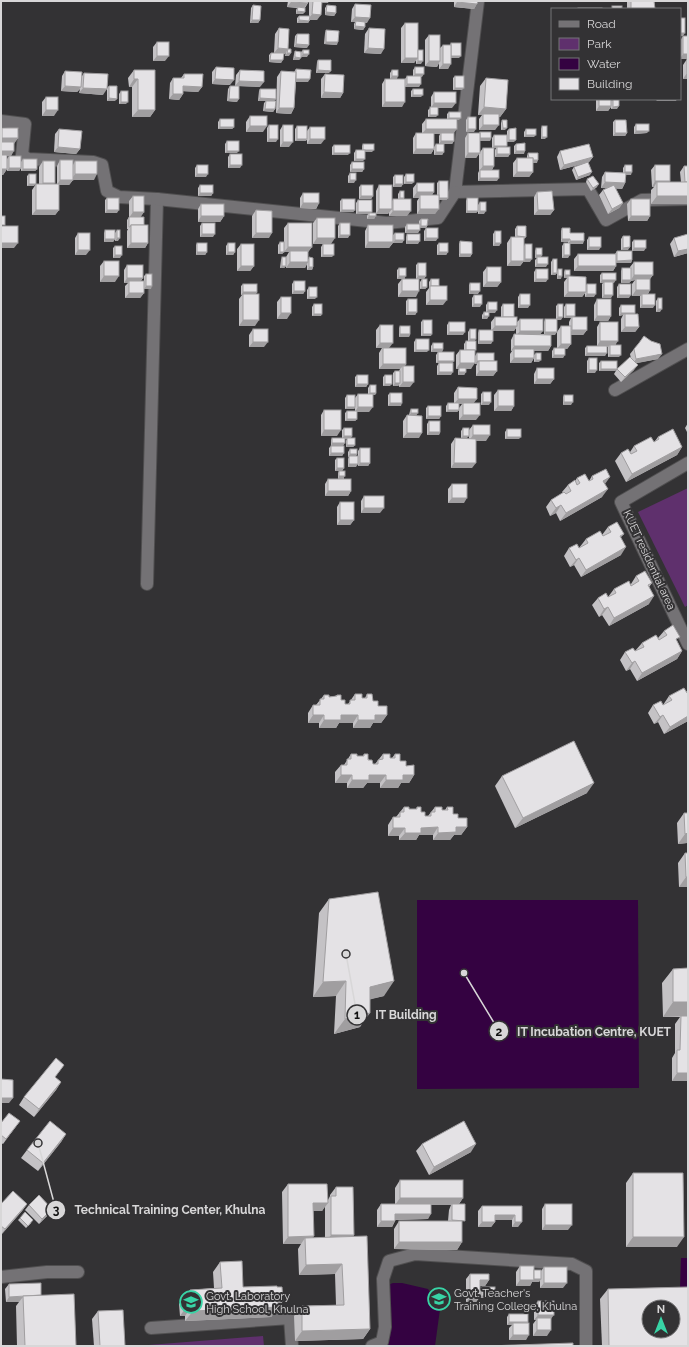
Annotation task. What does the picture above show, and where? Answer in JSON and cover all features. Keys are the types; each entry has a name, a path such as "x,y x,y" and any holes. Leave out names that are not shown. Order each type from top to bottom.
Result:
{"street":[{"path":"1,121 25,124 22,155 28,159 93,162 102,165 107,191 119,197 157,199 387,223 438,218 455,192 478,1"},
{"path":"455,192 588,189 606,220 642,200 688,199"},
{"path":"147,584 157,199"},
{"path":"615,390 688,349"},
{"name":"KUET residential area","path":"688,463 621,502 688,644"},
{"path":"372,1346 382,1342 386,1327 384,1279 389,1260 415,1254 572,1264 586,1271 586,1346"},
{"path":"1,1277 47,1272 78,1272"},
{"path":"151,1328 290,1318 292,1346"}],"green space":[{"path":"688,488 688,605 685,607 638,512"},
{"path":"263,1336 264,1346 136,1346"}],"water":[{"path":"417,900 638,900 639,1088 417,1089"},
{"path":"681,1258 688,1258 688,1289 680,1289"},
{"path":"393,1283 402,1283 428,1289 440,1309 435,1346 384,1346 385,1286"}],"building":[{"path":"308,1 308,3 291,2"},
{"path":"313,1 322,1 321,15 312,14"},
{"path":"457,1 478,1 477,4"},
{"path":"631,1 654,1 655,8 631,8"},
{"path":"355,4 371,5 370,18 355,17"},
{"path":"253,5 261,6 260,20 252,20"},
{"path":"327,5 336,6 336,13 326,12"},
{"path":"612,6 622,6 622,8 612,8"},
{"path":"298,7 305,8 305,12 297,11"},
{"path":"299,16 310,16 309,21 299,20"},
{"path":"681,18 685,18 685,33 681,33"},
{"path":"356,21 365,22 365,27 355,26"},
{"path":"405,23 418,23 418,58 405,58"},
{"path":"279,28 289,29 288,49 278,48"},
{"path":"369,28 385,29 384,49 368,48"},
{"path":"326,30 339,31 338,42 326,42"},
{"path":"297,34 309,34 309,45 296,44"},
{"path":"429,35 440,35 440,61 429,61"},
{"path":"683,36 688,36 688,54 683,54"},
{"path":"157,42 169,42 169,56 157,56"},
{"path":"451,43 461,43 461,56 451,56"},
{"path":"443,45 451,45 451,64 443,64"},
{"path":"288,49 291,49 291,53 287,53"},
{"path":"303,50 309,50 309,54 303,54"},
{"path":"418,50 423,50 423,61 418,61"},
{"path":"295,51 301,52 301,58 295,57"},
{"path":"271,53 284,53 283,60 270,60"},
{"path":"688,59 688,73 687,73"},
{"path":"318,60 331,60 331,71 318,70"},
{"path":"216,67 234,68 234,80 215,79"},
{"path":"415,67 424,67 424,74 415,74"},
{"path":"296,69 311,70 310,79 296,79"},
{"path":"134,70 155,70 155,110 138,110 138,79 134,79"},
{"path":"240,70 264,71 264,82 239,81"},
{"path":"392,70 398,70 398,76 392,76"},
{"path":"65,71 82,72 81,87 65,86"},
{"path":"281,71 296,72 294,108 279,108"},
{"path":"84,73 108,74 107,89 83,88"},
{"path":"184,74 203,74 202,87 183,86 183,94 173,94 173,78 184,78"},
{"path":"325,74 344,75 343,93 324,92"},
{"path":"407,76 421,76 421,84 407,84"},
{"path":"455,76 464,76 464,88 455,88"},
{"path":"486,78 508,80 506,109 484,107"},
{"path":"385,79 405,79 405,102 385,102"},
{"path":"109,86 117,86 117,99 109,98"},
{"path":"230,86 239,86 239,99 229,99"},
{"path":"260,89 276,89 276,99 260,98"},
{"path":"413,89 423,89 423,95 413,95"},
{"path":"121,91 128,91 128,102 121,102"},
{"path":"434,92 456,92 456,103 434,103"},
{"path":"46,97 58,97 58,110 46,110"},
{"path":"599,100 611,100 611,106 599,106"},
{"path":"613,100 619,100 619,106 613,107"},
{"path":"266,101 276,101 275,109 265,109"},
{"path":"430,107 438,107 438,115 430,115"},
{"path":"449,112 461,112 461,118 449,118"},
{"path":"483,114 499,114 499,125 483,125"},
{"path":"250,116 267,116 267,126 250,126"},
{"path":"468,117 476,117 476,129 468,129"},
{"path":"220,119 234,119 234,127 220,127"},
{"path":"426,119 457,119 457,129 426,129"},
{"path":"502,120 507,120 507,128 503,128"},
{"path":"615,120 626,120 627,133 615,133"},
{"path":"636,124 649,124 649,131 636,131"},
{"path":"269,125 278,125 278,139 269,139"},
{"path":"283,125 293,125 293,142 283,142"},
{"path":"297,126 307,126 307,139 297,139"},
{"path":"542,126 547,126 547,137 542,137"},
{"path":"310,127 325,127 325,139 310,139"},
{"path":"2,128 18,128 18,138 2,138"},
{"path":"516,128 516,140 509,140 509,129"},
{"path":"59,129 82,131 80,149 58,147"},
{"path":"526,129 536,129 536,135 526,135"},
{"path":"480,132 491,132 491,138 480,138"},
{"path":"416,133 434,133 434,149 416,149"},
{"path":"441,133 454,133 454,141 441,141"},
{"path":"468,133 480,133 480,153 468,153"},
{"path":"494,135 507,135 507,146 494,146"},
{"path":"227,141 239,141 239,151 227,151"},
{"path":"1,142 14,142 14,151 1,151"},
{"path":"525,143 525,151 516,151 516,144"},
{"path":"363,144 374,144 374,150 363,150"},
{"path":"436,144 444,144 444,152 436,152"},
{"path":"589,144 593,157 564,165 560,151"},
{"path":"334,145 350,145 350,153 334,153"},
{"path":"497,147 510,147 510,154 497,154"},
{"path":"483,148 494,148 494,166 483,166"},
{"path":"356,150 365,150 365,159 356,159"},
{"path":"528,153 538,153 538,160 529,158"},
{"path":"230,154 242,154 242,165 230,165"},
{"path":"1,155 7,155 7,169 1,169"},
{"path":"9,156 21,156 21,168 9,168"},
{"path":"517,158 533,158 533,172 517,172"},
{"path":"23,159 37,159 37,169 23,169"},
{"path":"60,160 73,160 73,180 60,180"},
{"path":"43,161 55,161 55,183 43,183"},
{"path":"75,161 97,161 97,174 75,174"},
{"path":"352,162 364,162 364,169 352,169"},
{"path":"588,162 592,172 578,177 574,167"},
{"path":"197,165 208,165 208,174 197,174"},
{"path":"625,165 632,165 632,172 625,172"},
{"path":"655,165 670,165 670,181 655,181"},
{"path":"684,166 688,166 688,182 685,182"},
{"path":"480,170 499,170 499,178 480,178"},
{"path":"605,172 626,173 625,183 605,182"},
{"path":"350,173 356,173 356,180 350,180"},
{"path":"29,174 36,174 36,184 29,184"},
{"path":"406,174 414,174 414,182 406,182"},
{"path":"395,175 403,175 403,184 395,184"},
{"path":"593,176 599,184 593,188 587,179"},
{"path":"439,181 448,181 448,198 439,198"},
{"path":"657,182 688,182 688,196 657,196"},
{"path":"417,183 434,183 434,192 417,192"},
{"path":"36,184 59,184 59,210 36,210"},
{"path":"200,185 213,185 213,193 200,193"},
{"path":"361,185 373,185 373,196 361,196"},
{"path":"379,185 392,185 392,209 379,209"},
{"path":"614,185 623,203 612,209 603,190"},
{"path":"400,191 404,191 404,198 400,198"},
{"path":"552,191 554,210 538,210 537,192"},
{"path":"303,193 319,193 319,203 303,203"},
{"path":"420,195 439,195 439,209 420,209"},
{"path":"133,196 144,196 144,212 133,212"},
{"path":"107,198 119,198 119,210 107,210"},
{"path":"467,198 478,198 478,211 467,211"},
{"path":"342,199 355,199 355,210 342,210"},
{"path":"393,199 411,199 411,211 393,211"},
{"path":"631,199 650,199 650,216 631,216"},
{"path":"358,200 372,200 372,212 358,212"},
{"path":"480,202 486,202 486,211 480,211"},
{"path":"201,204 224,204 224,216 201,216"},
{"path":"256,210 272,211 272,233 256,233"},
{"path":"369,213 376,213 376,216 369,216"},
{"path":"1,216 5,216 5,225 1,225"},
{"path":"129,217 144,217 144,225 131,225 129,227"},
{"path":"317,218 335,218 335,238 317,238"},
{"path":"421,219 428,219 427,226 421,226"},
{"path":"202,223 215,223 215,234 202,234"},
{"path":"288,223 312,223 312,247 288,247"},
{"path":"340,223 350,223 350,235 340,235"},
{"path":"407,224 420,224 420,230 407,230"},
{"path":"131,225 148,225 148,243 131,243"},
{"path":"368,225 393,225 393,242 368,242"},
{"path":"1,226 18,226 18,243 1,243"},
{"path":"517,226 526,226 526,237 517,236"},
{"path":"426,228 438,228 438,238 426,238"},
{"path":"562,228 570,228 570,233 584,233 584,241 570,241 570,239 562,239"},
{"path":"105,230 115,230 115,239 105,239"},
{"path":"117,230 120,230 120,238 117,238"},
{"path":"495,231 501,231 501,243 495,243"},
{"path":"78,233 90,233 90,250 78,250"},
{"path":"395,233 404,233 404,240 395,240"},
{"path":"407,234 420,234 420,241 407,241"},
{"path":"688,234 688,249 678,251 674,238"},
{"path":"623,236 630,236 630,247 623,248"},
{"path":"511,237 524,237 524,261 511,261"},
{"path":"589,237 601,237 601,247 589,247"},
{"path":"634,240 646,240 646,248 634,248"},
{"path":"460,241 472,242 472,254 460,254"},
{"path":"280,242 284,242 284,252 280,252"},
{"path":"197,243 207,243 207,252 197,252"},
{"path":"228,243 235,243 235,252 228,252"},
{"path":"439,243 448,243 448,252 439,252"},
{"path":"564,243 570,243 570,255 564,255"},
{"path":"241,244 254,244 254,266 241,266"},
{"path":"323,244 334,244 334,255 323,255"},
{"path":"525,244 532,244 532,259 525,259"},
{"path":"115,246 122,246 122,255 115,255"},
{"path":"536,248 542,248 542,255 536,255"},
{"path":"290,251 308,251 308,262 290,262"},
{"path":"617,251 632,251 632,260 617,261"},
{"path":"578,254 616,254 616,266 578,266"},
{"path":"282,257 286,257 286,266 282,266"},
{"path":"309,257 313,258 313,267 309,267"},
{"path":"537,257 548,257 548,264 537,264"},
{"path":"553,259 557,259 557,273 553,273"},
{"path":"104,261 119,261 119,276 104,276"},
{"path":"634,262 653,262 653,275 634,275"},
{"path":"418,263 426,263 426,276 418,276"},
{"path":"127,265 143,265 143,278 127,278"},
{"path":"487,267 501,267 501,282 487,282"},
{"path":"399,268 406,268 406,276 399,276"},
{"path":"622,268 631,268 631,280 622,280"},
{"path":"536,269 548,269 548,279 536,279"},
{"path":"558,269 562,269 562,276 558,276"},
{"path":"565,270 570,270 570,275 565,275"},
{"path":"602,273 616,273 616,280 602,280"},
{"path":"146,274 152,274 152,286 146,286"},
{"path":"568,276 586,277 586,292 568,292"},
{"path":"402,279 419,279 419,291 402,291"},
{"path":"422,279 427,279 427,287 422,287"},
{"path":"431,279 439,279 439,286 431,286"},
{"path":"636,279 650,279 650,290 636,290"},
{"path":"129,281 144,281 144,293 129,293"},
{"path":"294,281 305,281 305,291 294,291"},
{"path":"604,282 613,282 613,295 604,295"},
{"path":"470,283 480,283 480,291 470,291"},
{"path":"243,284 257,284 257,292 243,292"},
{"path":"587,284 596,284 596,294 587,294"},
{"path":"619,284 631,284 631,295 619,295"},
{"path":"430,286 447,286 447,300 430,300"},
{"path":"309,287 317,287 317,297 309,297"},
{"path":"243,294 259,294 259,320 243,320"},
{"path":"520,294 530,294 530,305 520,305"},
{"path":"642,294 655,294 655,305 642,305"},
{"path":"474,295 482,295 482,304 474,304"},
{"path":"281,297 291,297 291,313 281,313"},
{"path":"658,298 662,298 662,309 658,309"},
{"path":"408,299 417,299 417,312 408,312"},
{"path":"597,299 611,299 611,316 597,316"},
{"path":"488,302 497,302 497,310 488,310"},
{"path":"314,304 322,304 322,314 314,314"},
{"path":"503,304 514,304 514,317 503,317"},
{"path":"558,304 563,304 563,317 558,317"},
{"path":"566,304 575,304 575,316 566,316"},
{"path":"621,305 635,305 635,313 621,313"},
{"path":"484,312 489,312 489,316 484,316"},
{"path":"625,314 638,314 639,327 625,327"},
{"path":"495,317 517,317 517,326 495,326"},
{"path":"572,317 587,317 587,330 572,330"},
{"path":"520,319 543,319 543,331 520,331"},
{"path":"545,319 557,319 557,332 545,332"},
{"path":"423,320 432,320 432,334 423,334"},
{"path":"449,322 465,322 465,332 449,332"},
{"path":"600,322 618,322 618,341 600,341"},
{"path":"380,325 393,325 393,343 380,343"},
{"path":"400,326 410,326 410,334 400,334"},
{"path":"561,326 571,326 571,344 561,344"},
{"path":"253,329 268,329 268,342 253,342"},
{"path":"470,329 476,329 476,339 470,339"},
{"path":"479,330 493,330 493,341 479,341"},
{"path":"514,334 551,335 551,346 514,346"},
{"path":"644,336 651,341 660,344 662,354 636,359 634,349"},
{"path":"416,339 429,339 429,350 416,350"},
{"path":"466,341 476,341 476,350 466,350"},
{"path":"433,343 443,343 443,349 433,349"},
{"path":"610,345 621,345 621,355 610,355"},
{"path":"587,346 607,346 607,353 587,353"},
{"path":"383,348 406,348 406,364 383,364"},
{"path":"554,348 565,348 565,355 554,355"},
{"path":"514,349 534,349 534,358 514,358"},
{"path":"460,350 475,350 475,363 460,363"},
{"path":"438,352 454,352 454,361 438,361"},
{"path":"477,353 494,353 494,361 477,361"},
{"path":"536,353 541,353 541,360 536,360"},
{"path":"630,357 638,365 625,377 617,369"},
{"path":"589,358 597,358 597,370 589,370"},
{"path":"479,361 497,361 497,371 479,371"},
{"path":"601,361 617,361 617,369 601,369"},
{"path":"439,363 453,363 453,372 439,372"},
{"path":"403,366 414,366 414,382 403,382"},
{"path":"459,368 466,368 466,372 459,372"},
{"path":"537,368 554,368 554,379 537,379"},
{"path":"395,371 400,371 400,383 395,383"},
{"path":"357,375 368,375 368,384 357,384"},
{"path":"385,375 392,375 392,384 385,384"},
{"path":"370,385 376,385 376,393 370,393"},
{"path":"458,387 477,388 477,399 458,399"},
{"path":"498,390 514,390 514,406 498,406"},
{"path":"483,392 491,392 491,402 483,402"},
{"path":"390,393 402,393 402,403 390,403"},
{"path":"358,394 373,394 373,407 358,407"},
{"path":"347,395 355,395 355,407 347,407"},
{"path":"564,395 573,395 573,402 564,402"},
{"path":"448,403 459,403 459,410 448,410"},
{"path":"463,403 480,403 480,415 463,415"},
{"path":"428,406 441,406 441,416 428,416"},
{"path":"411,409 418,409 418,413 411,413"},
{"path":"324,410 341,410 341,430 324,430"},
{"path":"347,411 357,411 357,419 347,419"},
{"path":"407,415 422,416 422,433 407,433"},
{"path":"429,421 440,421 440,432 429,432"},
{"path":"473,425 490,425 490,435 473,435"},
{"path":"344,428 352,428 352,436 344,436"},
{"path":"463,428 469,428 469,436 463,436"},
{"path":"507,429 521,429 521,437 507,437"},
{"path":"673,429 682,447 632,474 621,453 628,449 631,454 637,451 634,446 651,437 654,442 659,439 658,437"},
{"path":"332,438 345,438 345,443 332,443"},
{"path":"347,438 355,438 355,445 347,445"},
{"path":"455,438 476,439 476,463 454,463"},
{"path":"331,446 344,446 344,453 331,453"},
{"path":"360,448 370,448 370,463 360,463"},
{"path":"350,449 357,449 357,454 350,454"},
{"path":"349,456 358,456 358,464 349,464"},
{"path":"337,458 344,458 344,468 337,468"},
{"path":"606,469 610,477 603,481 608,489 566,513 561,505 556,508 551,500 564,492 566,494 571,491 568,485 575,480 577,485 580,483 577,478 585,474 589,481 593,479 592,476"},
{"path":"339,471 345,471 345,476 339,476"},
{"path":"328,479 351,479 351,491 328,491"},
{"path":"452,484 467,484 467,498 452,498"},
{"path":"364,496 384,496 384,508 364,508"},
{"path":"340,502 354,502 354,520 340,520"},
{"path":"617,522 624,534 620,536 626,547 586,570 579,558 576,560 569,548 577,544 579,548 588,543 586,539 600,531 603,536 611,532 608,527"},
{"path":"645,571 652,583 648,585 654,596 614,618 608,607 604,609 598,598 606,593 608,597 616,593 614,589 629,581 631,586 639,581 636,576"},
{"path":"673,625 680,637 676,639 682,651 642,673 635,661 632,663 625,652 633,648 635,651 644,647 642,643 656,635 659,640 667,635 664,631"},
{"path":"684,688 687,693 688,692 688,716 670,727 663,715 660,717 653,705 661,701 663,705 672,700 669,696"},
{"path":"355,694 362,694 362,698 367,698 367,694 372,694 373,701 378,701 378,706 387,706 387,715 375,715 375,720 358,720 358,715 341,715 341,720 324,720 324,715 313,715 313,705 320,705 320,699 324,699 324,695 329,695 329,697 341,695 341,700 345,700 345,704 350,704 350,700 355,700"},
{"path":"574,741 594,783 523,818 502,776"},
{"path":"351,754 364,756 364,754 368,754 368,760 372,760 373,764 378,764 378,760 383,759 383,754 390,754 390,758 395,758 395,754 400,754 400,761 406,761 406,766 414,765 414,775 403,775 403,780 386,780 386,775 369,775 369,780 352,780 352,775 341,775 341,765 347,765 347,759 351,759"},
{"path":"404,807 409,807 409,809 417,809 417,807 421,807 421,812 425,812 425,816 431,816 431,812 435,812 435,807 442,807 442,810 448,810 447,807 453,807 453,814 458,814 458,818 467,818 467,827 456,827 456,832 438,833 438,827 421,828 421,833 405,833 405,828 393,828 393,817 400,817 400,812 404,812"},
{"path":"684,813 688,813 688,833 685,834"},
{"path":"685,853 688,853 688,877 686,877"},
{"path":"378,892 394,981 370,987 370,1013 345,1019 346,981 323,982 329,899"},
{"path":"688,968 688,1002 673,1002 673,969"},
{"path":"681,1016 688,1016 688,1073 677,1073 677,1050 680,1050"},
{"path":"56,1058 64,1065 55,1077 61,1082 39,1109 24,1097"},
{"path":"1,1079 13,1080 13,1098 1,1098"},
{"path":"9,1113 20,1121 6,1139 1,1135 1,1123"},
{"path":"50,1121 66,1134 43,1163 27,1150"},
{"path":"464,1121 476,1144 434,1167 422,1144"},
{"path":"633,1173 683,1173 684,1237 633,1237"},
{"path":"400,1180 463,1180 463,1198 400,1198"},
{"path":"288,1184 327,1184 328,1203 313,1203 314,1236 288,1237"},
{"path":"336,1187 353,1187 354,1235 331,1235 331,1196 336,1196"},
{"path":"13,1191 27,1204 5,1229 1,1226 1,1204"},
{"path":"39,1195 52,1209 42,1219 29,1205"},
{"path":"381,1204 431,1204 431,1214 395,1214 395,1221 381,1221"},
{"path":"452,1204 465,1204 465,1221 452,1220"},
{"path":"545,1204 572,1204 572,1225 545,1225"},
{"path":"482,1206 522,1206 522,1222 515,1222 515,1215 495,1215 495,1222 482,1222"},
{"path":"25,1212 33,1220 28,1226 20,1218"},
{"path":"399,1221 462,1221 462,1242 399,1242"},
{"path":"367,1236 370,1329 302,1331 302,1306 344,1305 342,1264 306,1265 305,1238"},
{"path":"242,1261 243,1287 282,1287 283,1301 278,1301 278,1307 193,1311 192,1306 187,1306 187,1294 190,1294 190,1290 222,1288 220,1262"},
{"path":"520,1266 534,1266 534,1280 520,1280"},
{"path":"544,1267 567,1267 567,1283 544,1283"},
{"path":"534,1270 541,1270 541,1279 534,1279"},
{"path":"470,1274 489,1274 489,1280 480,1280 480,1297 470,1297"},
{"path":"41,1283 41,1295 9,1297 9,1284"},
{"path":"482,1287 495,1287 495,1296 482,1296"},
{"path":"688,1287 688,1346 609,1346 608,1289"},
{"path":"74,1294 76,1346 25,1346 23,1296"},
{"path":"538,1301 554,1301 554,1315 538,1315"},
{"path":"123,1310 125,1346 100,1346 98,1311"},
{"path":"509,1314 528,1314 528,1322 509,1322"},
{"path":"537,1318 551,1318 551,1330 537,1330"},
{"path":"513,1323 529,1323 529,1335 513,1335"},
{"path":"573,1343 573,1346 487,1346"}],"place":[{"name":"IT Building","path":"346,954"},
{"name":"IT Incubation Centre, KUET","path":"464,973"},
{"name":"Technical Training Center, Khulna","path":"38,1143"},
{"name":"Govt. Teacher's Training College, Khulna","path":"439,1299"},
{"name":"Govt. Laboratory High School, Khulna","path":"191,1302"}]}
